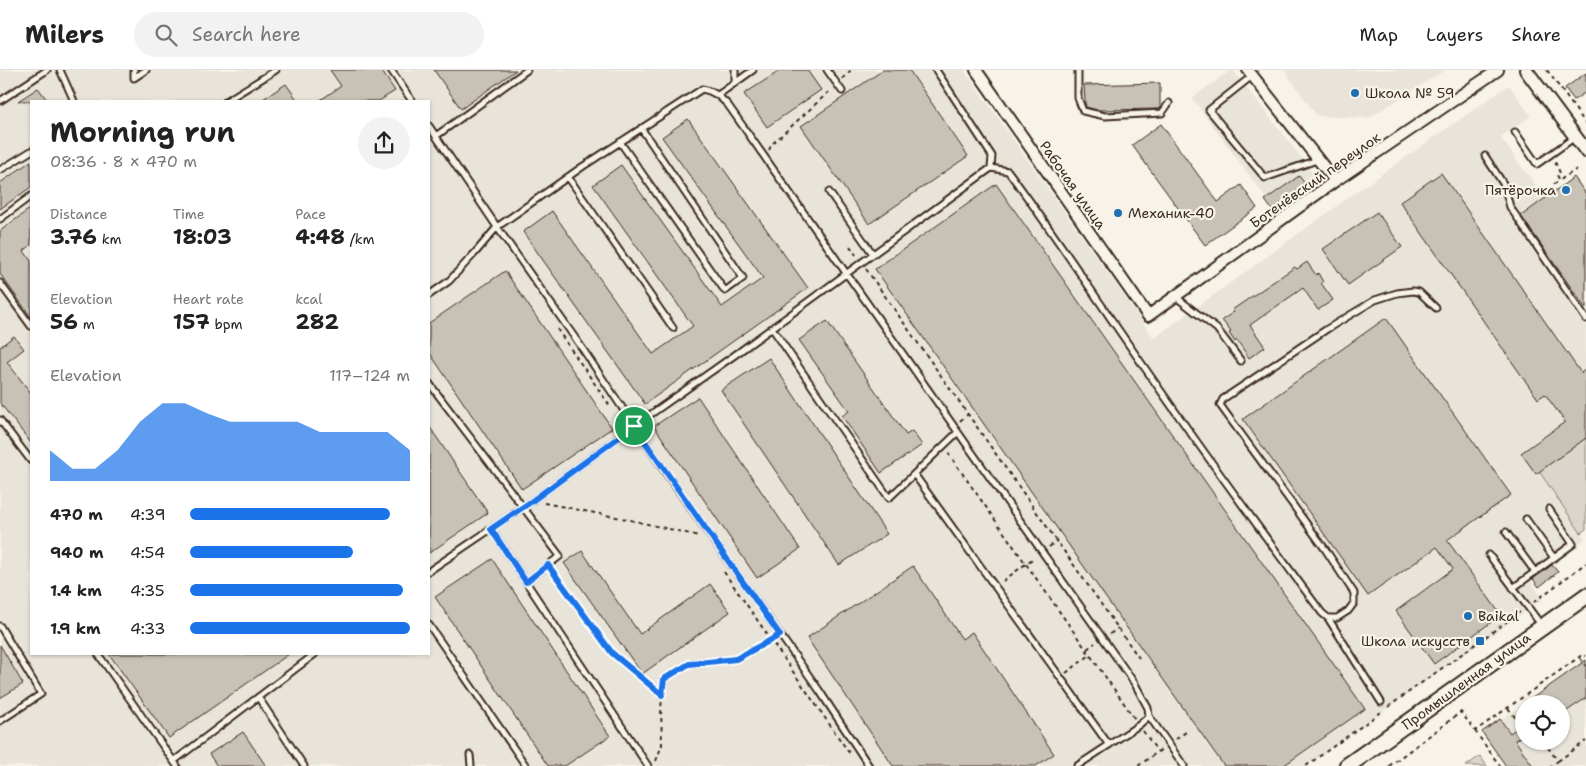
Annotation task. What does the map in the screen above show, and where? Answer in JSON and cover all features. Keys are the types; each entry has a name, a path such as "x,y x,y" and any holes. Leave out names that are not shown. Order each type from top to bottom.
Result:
{"main road":[{"name":"Промышленная улица","path":"1347,766 1586,596"}],"street":[{"name":"Рабочая улица","path":"976,70 1148,316"},
{"name":"Ботенёвский переулок","path":"1148,316 1335,182 1498,70"},
{"path":"1526,70 1586,151"},
{"path":"1250,73 1335,182"}],"lane":[{"path":"0,101 46,70"},
{"path":"60,70 74,100"},
{"path":"134,70 134,78 146,70"},
{"path":"228,100 276,70"},
{"path":"391,70 411,100"},
{"path":"436,136 528,70"},
{"path":"735,70 735,83"},
{"path":"718,95 753,70"},
{"path":"827,70 842,91"},
{"path":"936,70 992,156 991,168"},
{"path":"1078,70 1078,98 1083,111 1105,116 1162,113 1169,103"},
{"path":"1250,73 1208,110 1265,178 1306,165 1318,159"},
{"path":"430,294 449,281 497,227 568,177 702,89 718,95 728,105 1135,684 1148,708 1149,716 1184,766"},
{"path":"430,127 869,766"},
{"path":"620,142 725,291 743,278 641,128"},
{"path":"1515,132 1537,164 1575,136"},
{"path":"0,170 30,153"},
{"path":"1485,156 1504,185 1510,207 1586,319"},
{"path":"430,570 532,501 991,168 1008,171 1041,216 1196,442 1322,613 1328,618 1381,702"},
{"path":"568,177 673,328"},
{"path":"829,192 873,254"},
{"path":"0,220 30,197"},
{"path":"0,283 30,325"},
{"path":"1328,618 1337,618 1348,611 1354,603 1354,593 1220,405 1223,399 1375,300 1397,293 1413,291 1419,292 1436,308"},
{"path":"1176,296 1217,329 1240,362"},
{"path":"772,328 889,498 958,432"},
{"path":"430,384 560,556 526,582"},
{"path":"0,420 30,460"},
{"path":"914,474 1109,745"},
{"path":"1513,588 1573,544 1549,509"},
{"path":"1526,519 1554,558"},
{"path":"491,529 648,766"},
{"path":"1506,532 1535,572"},
{"path":"1489,555 1542,627"},
{"path":"0,626 41,694 0,721"},
{"path":"430,626 526,766"},
{"path":"99,655 175,763 315,655"},
{"path":"258,697 304,766"},
{"path":"1077,766 1139,725 1149,716"},
{"path":"470,755 471,766"}],"path":[{"path":"764,158 772,144 851,70"},
{"path":"1547,70 1586,124"},
{"path":"1552,154 1560,172 1557,175 1560,181"},
{"path":"1554,184 1577,169"},
{"path":"850,246 1139,658"},
{"path":"953,426 968,414"},
{"path":"943,446 1158,752"},
{"path":"532,501 626,519 700,536"},
{"path":"995,587 1057,541"},
{"path":"1306,766 1586,563"},
{"path":"548,565 612,653 662,695"},
{"path":"654,766 662,745 661,708 664,679 689,664 736,659 780,635"},
{"path":"1060,677 1090,655"},
{"path":"1475,731 1582,655 1586,656"},
{"path":"1580,657 1586,666"},
{"path":"1508,708 1515,717"},
{"path":"1389,766 1461,712 1500,766"},
{"path":"1551,766 1586,741"},
{"path":"1550,750 1558,761"}],"shaded area":[{"path":"0,70 964,70 1154,338 1359,190 1509,85 1531,116 1500,137 1545,198 1574,177 1586,194 1586,529 1581,533 1585,539 1530,580 1543,599 1306,766 0,766"},
{"path":"1233,70 1317,178 1272,210 1265,200 1266,198 1192,98"},
{"name":"Школа № 59","path":"1284,70 1445,70 1369,118 1317,116"},
{"path":"1586,438 1586,529 1581,533 1539,471"},
{"path":"1586,674 1586,766 1506,766 1482,732 1515,710 1515,750 1570,750 1568,695"},
{"path":"1480,756 1487,766 1466,766"}],"building":[{"path":"330,70 381,70 395,91 381,100 320,100 341,86"},
{"path":"434,70 516,70 461,109"},
{"path":"781,70 807,70 821,90 767,127 744,94"},
{"path":"883,70 909,70 968,156 869,224 801,126"},
{"path":"1586,73 1586,92 1574,100 1565,88"},
{"path":"1160,83 1160,109 1097,110 1086,107 1084,85"},
{"path":"286,84 297,100 262,100"},
{"path":"38,88 47,100 30,100 18,101"},
{"path":"688,119 808,288 645,404 523,232 552,211 653,354 693,326 593,185 621,165 722,307 763,278 662,137"},
{"path":"1161,124 1218,202 1241,185 1257,208 1205,245 1132,145"},
{"path":"30,162 30,188 0,209 0,183"},
{"path":"1441,173 1581,373 1586,369 1586,438 1536,474 1521,453 1565,422 1545,394 1538,399 1400,202"},
{"path":"1299,176 1306,185 1272,210 1265,200"},
{"path":"1574,177 1586,194 1586,309 1521,216"},
{"path":"996,184 1365,709 1283,766 1224,766 875,269"},
{"path":"30,209 30,246 24,251 30,260 30,316 0,274 0,231"},
{"path":"1377,212 1402,247 1348,285 1323,249"},
{"path":"1307,262 1316,275 1318,273 1323,282 1321,283 1333,300 1318,310 1303,288 1250,325 1265,347 1249,358 1237,340 1235,342 1229,333 1231,332 1222,320 1234,312 1232,310 1295,267 1297,269"},
{"path":"505,271 612,428 522,489 430,353 430,322"},
{"path":"1386,318 1511,495 1447,540 1501,615 1434,664 1396,611 1453,569 1437,547 1368,596 1243,419"},
{"path":"827,321 906,435 912,431 922,445 881,473 842,416 849,411 799,340"},
{"path":"14,336 24,349 7,362 30,392 30,442 0,403 0,347"},
{"path":"769,358 887,534 839,565 721,390"},
{"path":"698,397 800,549 757,578 654,426"},
{"path":"430,427 488,513 430,552"},
{"path":"582,551 640,634 710,584 730,612 642,674 564,563"},
{"path":"492,559 610,736 565,766 548,766 435,597"},
{"path":"1552,565 1558,572 1539,587 1533,579"},
{"path":"913,566 962,639 972,632 1054,754 1036,766 893,766 807,638"},
{"path":"0,645 23,684 0,698"},
{"path":"110,655 288,655 169,738"},
{"path":"1586,660 1586,698 1570,709 1570,695 1537,695"},
{"path":"1500,719 1510,733 1515,729 1515,750 1522,750 1533,766 1506,766 1482,732"},
{"path":"243,732 266,766 217,766 209,754"}],"place":[{"name":"Школа № 59","path":"1355,93"},
{"name":"Пятёрочка","path":"1566,190"},
{"name":"Механик-40","path":"1118,213"},
{"name":"Baikal","path":"1468,616"},
{"name":"Школа искусств","path":"1480,641"}],"route":[{"path":"634,426 780,635 736,659 689,664 664,679 662,695 612,653 548,565 526,582 491,529 634,426"}]}
